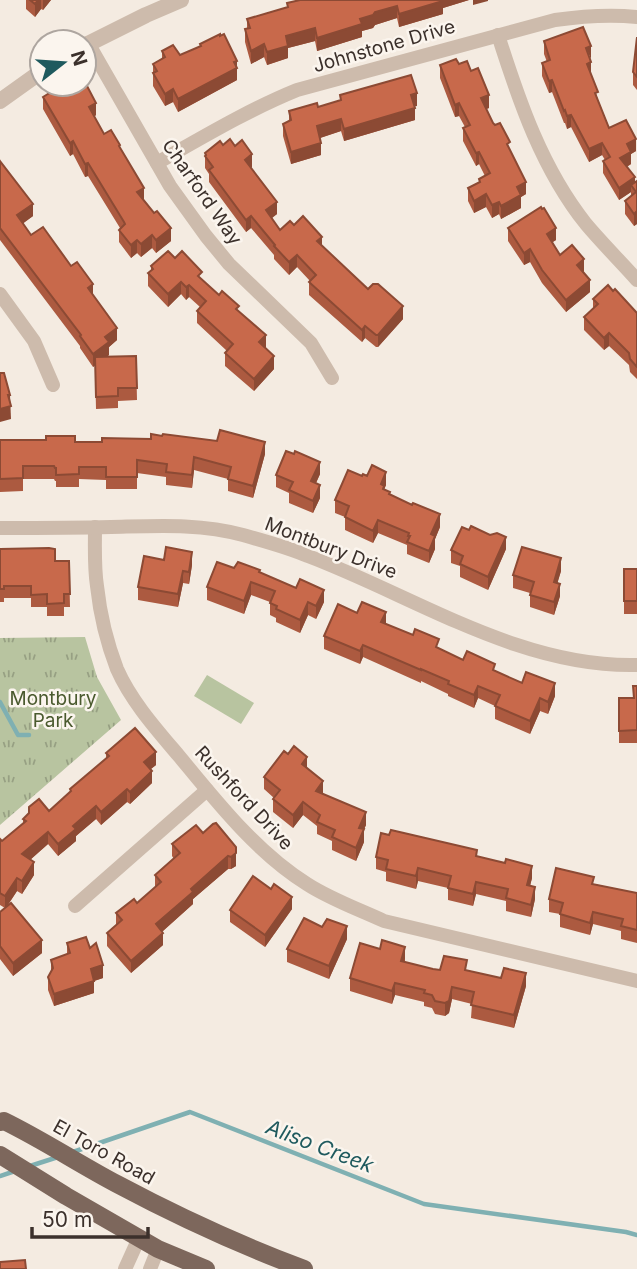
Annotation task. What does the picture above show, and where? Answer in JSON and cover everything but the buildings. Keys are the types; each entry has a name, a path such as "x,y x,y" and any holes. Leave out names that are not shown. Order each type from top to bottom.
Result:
{"main road":[{"name":"El Toro Road","path":"0,1122 4,1121 27,1133 105,1178 185,1219 304,1269"},
{"path":"0,1155 158,1249 206,1269"}],"street":[{"path":"98,38 181,0"},
{"name":"Johnstone Drive","path":"157,163 268,102 297,90 537,24 573,17 637,17"},
{"path":"498,35 527,121 544,156 585,223 637,279"},
{"name":"Charford Way","path":"98,64 170,186 205,236 229,264 311,343 332,377"},
{"path":"0,101 28,81"},
{"path":"1,299 34,341 52,385"},
{"name":"Rushford Drive","path":"95,527 96,586 108,643 118,671 135,700 206,790 274,861 308,885 344,904 384,920 637,981"},
{"name":"Montbury Drive","path":"0,528 216,528 308,555 500,639 594,663 637,665"},
{"path":"75,906 206,790"},
{"path":"125,1269 139,1238"},
{"path":"150,1269 158,1249"}],"green space":[{"name":"Montbury Park","path":"85,637 97,677 121,720 0,825 0,638"},
{"path":"207,675 254,703 241,724 194,696"}],"waterway":[{"path":"0,702 18,735 29,735"},
{"name":"Aliso Creek","path":"73,1152 190,1112 424,1204 637,1235"},
{"name":"Aliso Creek","path":"30,1166 58,1157"},
{"name":"Aliso Creek","path":"0,1176 15,1171"}]}
